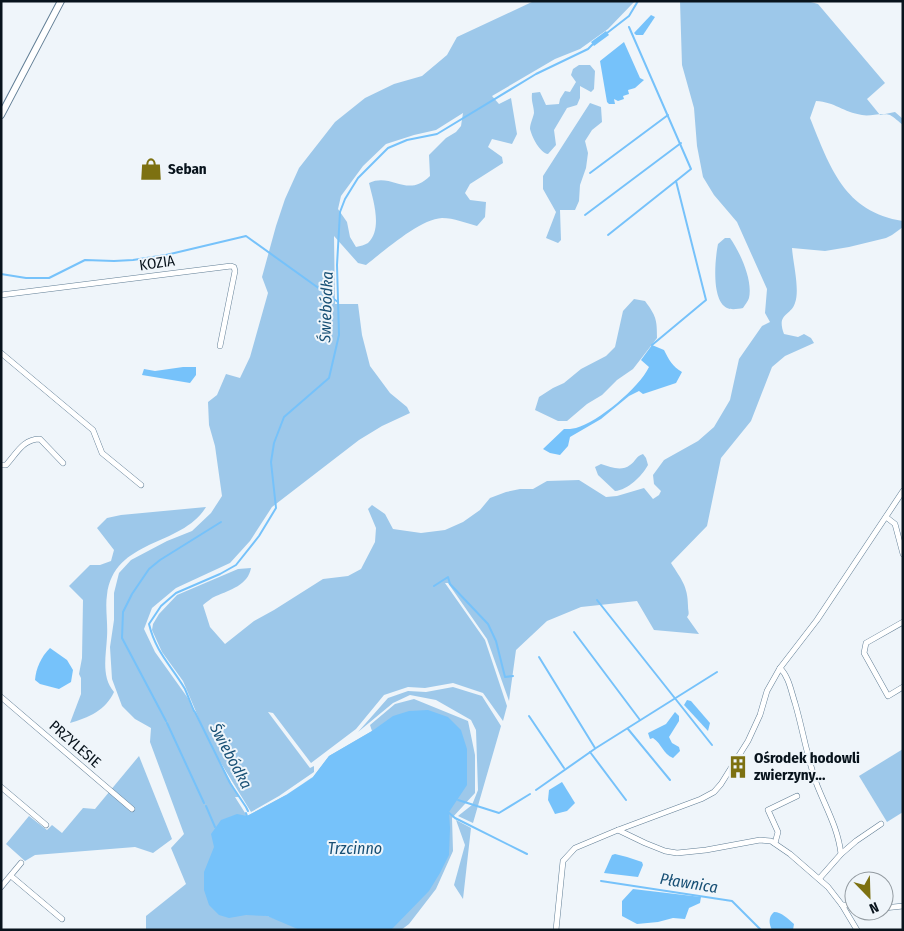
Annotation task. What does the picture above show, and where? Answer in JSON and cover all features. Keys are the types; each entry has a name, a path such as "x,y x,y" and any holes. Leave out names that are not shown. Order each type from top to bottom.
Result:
{"street":[{"path":"1,115 61,1"},
{"name":"KOZIA","path":"1,295 231,266 235,270 220,346"},
{"path":"1,353 93,430 102,453 141,485"},
{"path":"1,465 6,465 26,442 32,439 40,439 64,463"},
{"path":"556,930 563,861 575,848 689,804 718,788 748,742 760,715 767,691 780,668 817,620 903,491"},
{"path":"886,517 895,524 903,554"},
{"path":"903,622 866,643 864,653 888,696 903,687"},
{"path":"780,668 788,681 817,784 839,836 841,854"},
{"name":"PRZYLESIE","path":"1,697 132,809"},
{"path":"1,787 46,824"},
{"path":"775,843 778,832 768,810 797,796"},
{"path":"819,879 841,854 881,824"},
{"path":"618,830 652,846 677,853 694,852 764,840 775,843 819,879 834,894 857,930"},
{"path":"1,888 21,863"},
{"path":"11,876 62,919"}],"shaded area":[{"path":"534,1 635,1 608,29 580,49 555,59 492,96 499,104 511,98 517,134 512,144 492,139 488,147 502,157 503,163 470,184 465,193 470,200 486,202 485,217 477,226 451,219 433,220 402,237 366,265 358,263 334,236 335,304 358,304 362,335 370,366 390,393 407,407 410,413 382,426 359,440 272,507 250,541 230,563 176,588 152,608 144,629 155,652 190,701 205,733 183,681 162,652 152,630 159,614 177,595 238,569 251,568 242,583 214,597 203,605 210,627 225,644 254,621 323,579 348,576 361,569 375,542 376,528 368,509 372,505 385,514 393,529 421,533 445,530 463,522 480,510 490,498 520,489 533,489 547,481 579,480 606,497 617,496 644,488 653,499 661,491 654,484 653,475 664,460 698,441 714,427 730,400 739,359 762,326 770,322 765,313 767,289 737,222 714,195 703,177 697,146 694,108 682,65 680,1 807,1 818,4 885,83 867,99 879,114 862,115 849,112 829,103 816,101 810,118 833,170 853,197 866,208 883,216 903,221 903,227 886,238 849,247 825,251 792,248 797,284 796,298 793,307 783,318 782,327 784,334 798,337 804,334 811,338 814,343 785,356 772,367 751,421 721,458 707,526 671,563 685,588 689,612 687,617 699,634 654,630 637,601 581,607 547,621 516,650 509,701 487,639 448,583 445,583 485,640 507,706 503,721 483,693 453,683 425,688 408,687 384,695 356,729 311,763 273,713 268,712 310,768 314,766 314,772 279,796 251,812 216,755 239,797 235,797 247,816 286,795 238,906 309,930 146,930 146,916 186,884 171,848 184,834 150,742 151,728 135,719 122,706 112,679 110,647 114,620 114,593 119,573 131,560 167,541 192,531 211,513 222,496 215,446 209,425 208,402 217,395 226,374 240,378 250,357 268,293 262,277 285,199 299,168 335,122 365,98 394,84 422,76 447,55 457,37","holes":["463,113 461,126 429,155 430,176 422,182 414,185 385,180 369,183 376,214 375,230 373,237 368,243 356,247 350,237 347,222 338,209 341,196 363,166 386,144 436,130"]},
{"path":"579,65 590,65 595,71 594,89 591,92 580,86 580,98 577,105 567,108 554,130 556,145 548,154 545,153 537,144 530,129 534,113 532,93 540,92 546,105 559,104 565,91 570,92 576,82 571,75 573,69"},
{"path":"590,103 601,107 602,122 592,130 585,141 588,153 586,168 580,185 579,201 575,210 560,210 561,240 558,243 546,238 556,212 543,189 543,176"},
{"path":"895,112 903,119 903,125 892,116 884,114"},
{"path":"725,238 730,238 734,244 747,275 750,291 749,298 743,308 727,308 718,297 715,279 716,259 718,244"},
{"path":"634,299 645,301 652,310 656,322 657,338 633,369 567,421 558,421 535,410 539,397 564,383 581,369 606,356 615,347 623,311"},
{"path":"643,454 648,465 634,482 620,490 615,491 598,475 595,467 601,464 616,468 627,467"},
{"path":"206,507 195,520 181,530 135,553 122,563 112,576 106,600 105,666 107,680 114,692 106,704 96,712 70,723 81,694 81,678 79,674 82,658 83,600 69,586 90,565 100,565 111,561 114,550 97,528 107,518 121,515"},
{"path":"453,687 482,696 501,726 473,823 458,816 472,805 478,790 476,730 471,720 436,700 410,695 393,703 358,732 388,698 408,691 426,692"},
{"path":"414,699 468,721 475,755 475,793 452,818 453,851 436,889 409,924 401,930 376,930 345,758 302,784 313,777 329,756 372,731 370,725 395,704"},
{"path":"903,749 903,812 887,822 859,776"},
{"path":"139,756 172,839 153,853 135,847 35,855 25,861 6,844 29,816 47,830 52,825 62,833 83,808 95,809"},
{"path":"456,820 471,828 463,899 454,885 465,845"}],"water":[{"path":"651,15 655,17 643,35 636,35 634,33"},
{"path":"606,31 609,35 594,46 591,42"},
{"path":"624,42 640,78 644,80 635,88 628,90 629,94 623,96 624,99 618,101 614,99 615,104 609,104 607,102 600,61"},
{"path":"652,345 664,350 671,362 682,372 676,383 643,394 639,391 629,396 601,419 570,437 568,446 560,455 543,449 564,429 585,425 606,412 627,394 649,367 641,360"},
{"path":"196,367 196,375 190,383 142,375 144,369 155,371"},
{"path":"50,648 67,660 73,670 71,682 59,689 40,684 35,680 36,671"},
{"path":"687,700 691,701 710,723 708,731 684,705"},
{"name":"Trzcinno","path":"428,710 448,717 461,730 467,749 467,785 449,812 449,855 440,873 429,891 391,930 300,930 267,916 246,915 229,918 219,915 209,905 204,890 204,872 214,847 211,834 221,820 237,814 247,816 286,795 313,777 329,756 372,731 393,716 409,711"},
{"path":"675,712 679,716 679,721 669,737 672,743 679,747 680,751 673,758 667,754 656,740 650,739 648,733 666,724"},
{"path":"562,782 575,803 567,811 555,814 548,800 549,790"},
{"path":"615,854 642,862 643,865 638,877 604,873 612,855"},
{"path":"633,889 701,897 700,903 689,908 685,919 673,918 637,924 622,916 622,901"},
{"path":"774,912 782,914 794,924 793,930 772,930 770,921"}],"waterway":[{"name":"Świebódka","path":"607,33 629,16 638,1"},
{"path":"629,27 691,169 676,181 706,300 652,345"},
{"name":"Świebódka","path":"194,711 185,689 156,643 149,624 161,606 176,593 236,565 259,536 276,508 271,462 274,443 284,417 329,378 339,335 337,265 340,212 345,199 358,178 388,148 407,140 437,134 536,74 588,49 593,44"},
{"path":"590,173 668,115"},
{"path":"585,215 681,143"},
{"path":"608,235 676,181"},
{"path":"1,274 26,278 49,278 85,260 133,260 166,255 246,236 338,302"},
{"path":"166,721 122,638 123,612 132,594 149,569 160,560 221,522"},
{"path":"434,586 448,577 450,584 488,624 496,641 505,677 513,676"},
{"path":"597,600 712,745"},
{"path":"574,632 640,720"},
{"path":"539,657 595,748"},
{"path":"536,790 596,748 717,672"},
{"name":"Świebódka","path":"195,712 230,783 248,811"},
{"path":"529,716 564,768"},
{"path":"167,723 204,803"},
{"path":"628,729 670,780"},
{"path":"590,752 626,800"},
{"path":"458,800 499,813 530,794"},
{"path":"206,806 215,827"},
{"name":"Pławnica","path":"448,812 455,818 527,854"},
{"name":"Pławnica","path":"601,881 732,901 761,930"}],"place":[{"name":"Seban","path":"151,169"},
{"name":"Ośrodek hodowli zwierzyny...","path":"738,767"}]}
